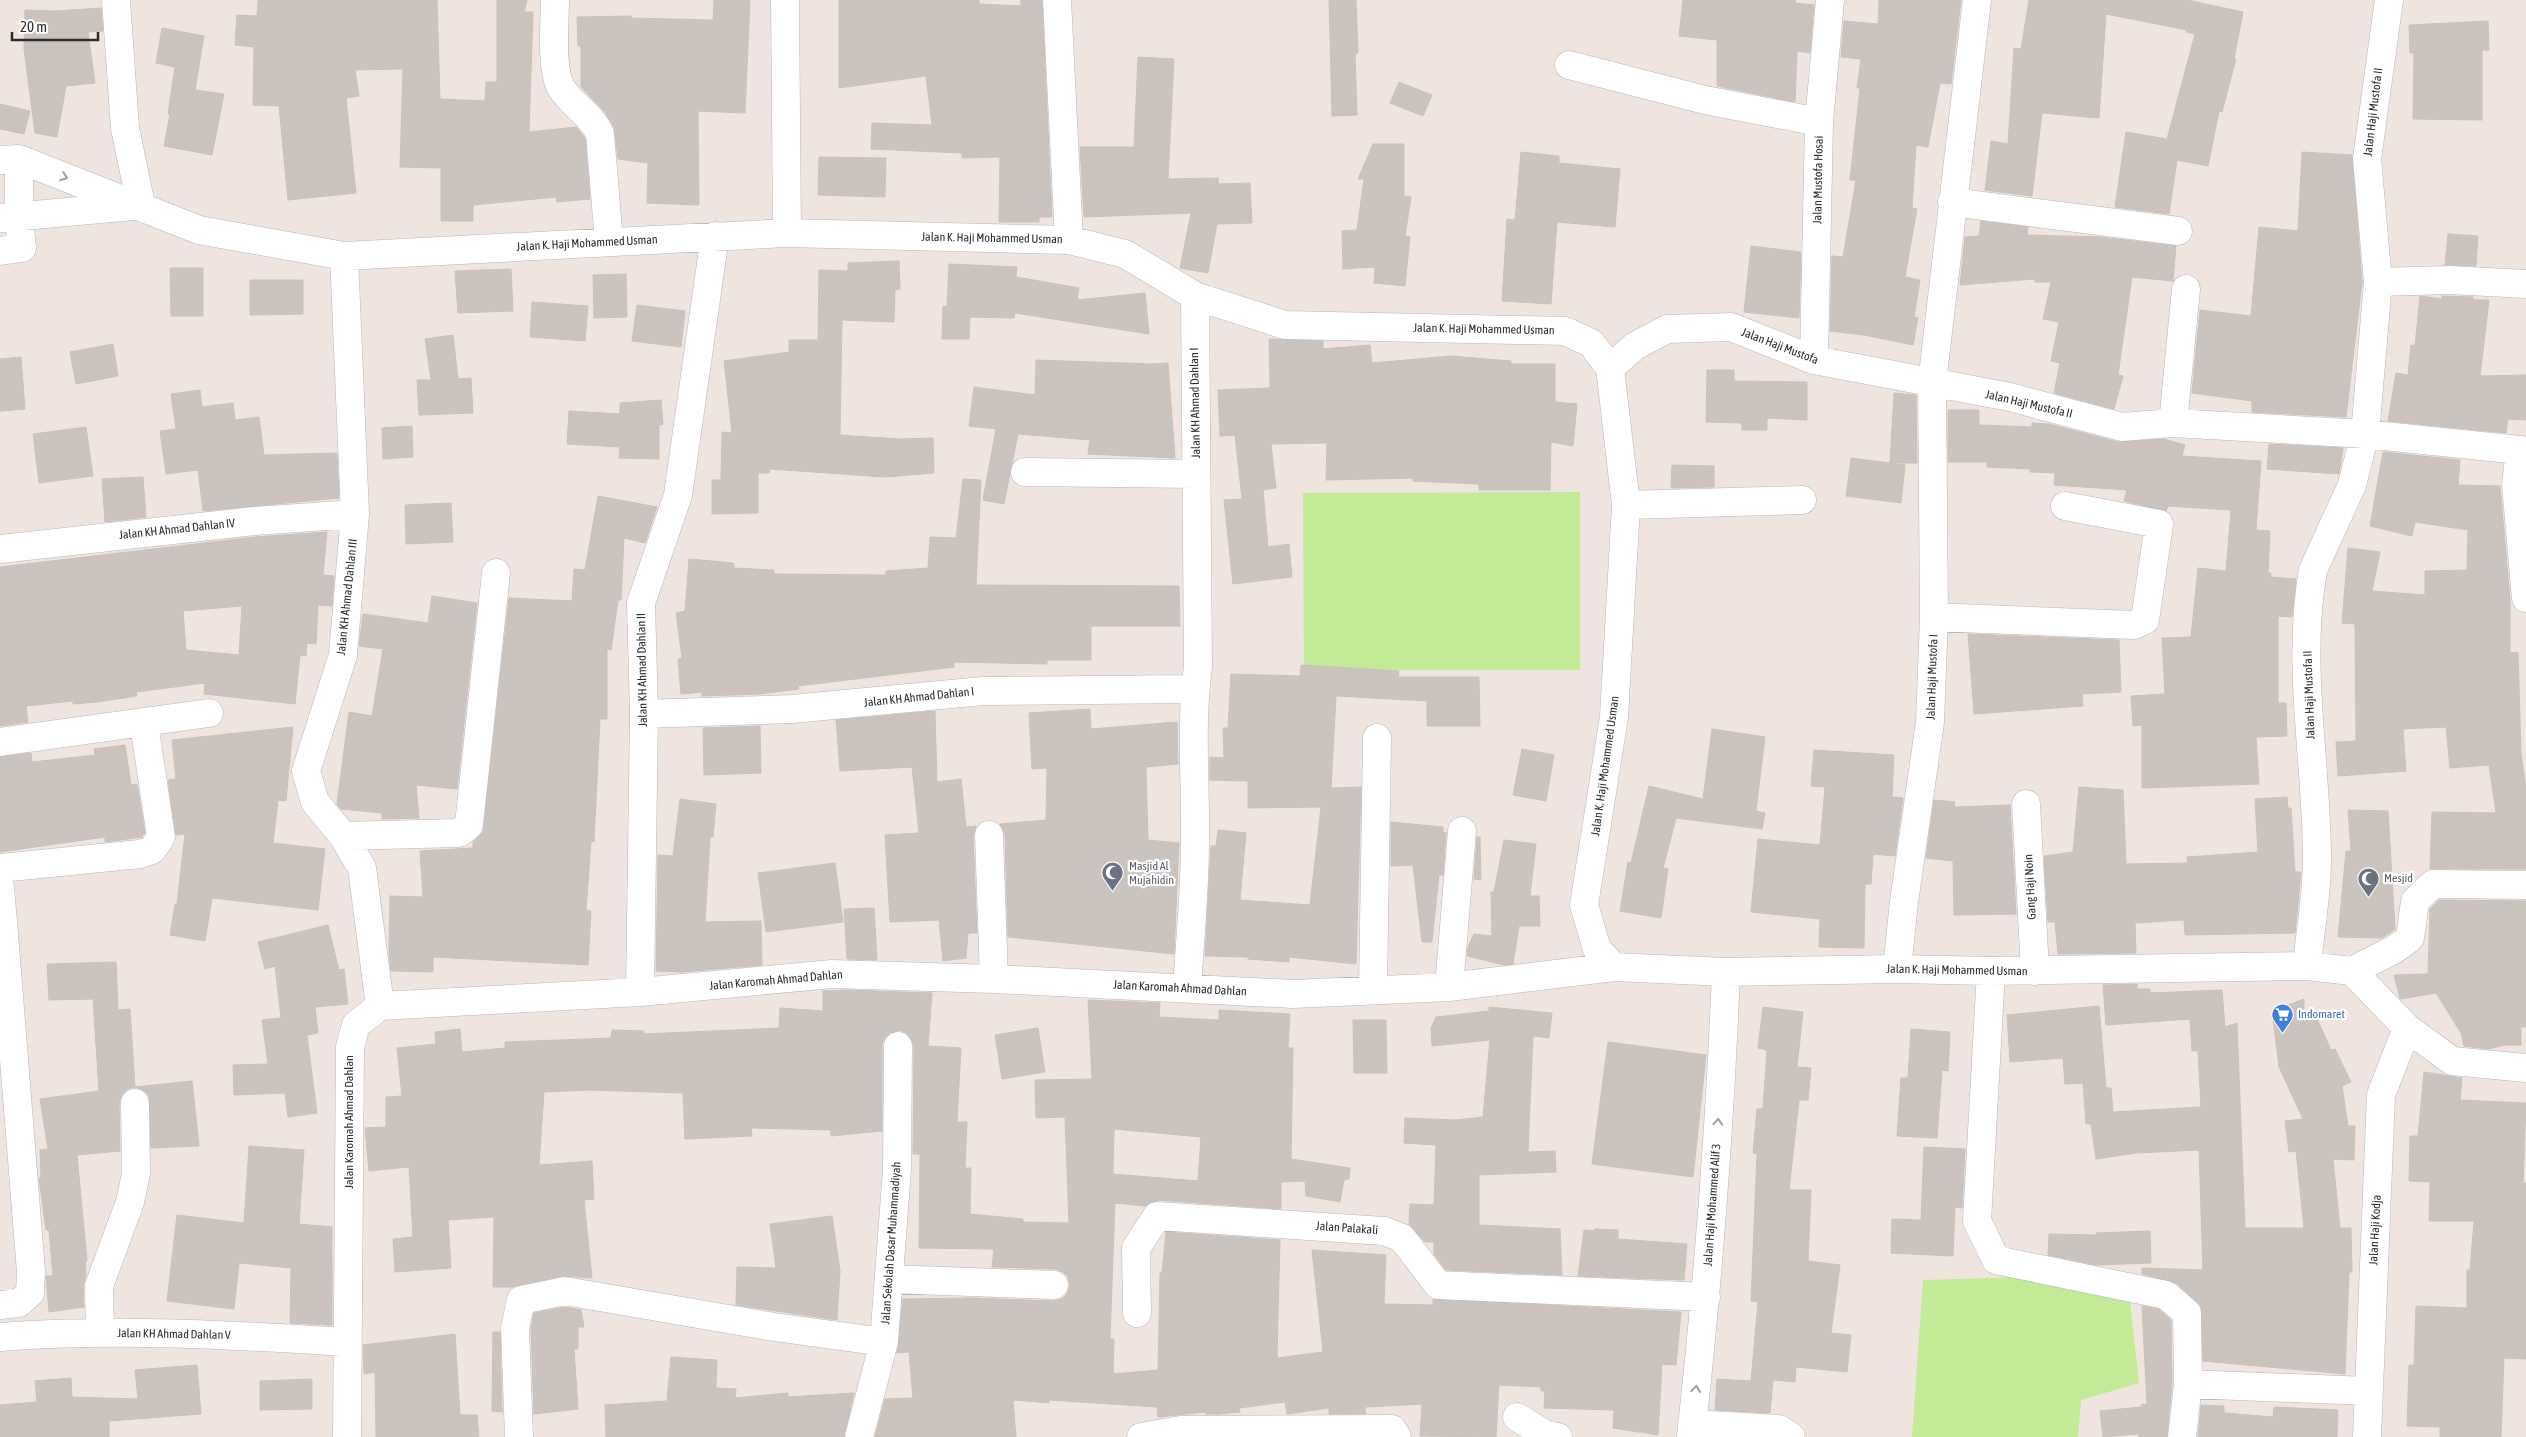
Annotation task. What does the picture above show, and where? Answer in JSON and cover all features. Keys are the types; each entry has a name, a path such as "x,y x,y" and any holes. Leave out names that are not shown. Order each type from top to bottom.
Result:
{"street":[{"path":"116,0 125,128 141,205"},
{"path":"555,0 557,76 561,88 595,123 600,134 610,242"},
{"path":"785,0 787,234"},
{"path":"1057,0 1069,240"},
{"name":"Jalan Mustofa Hosai","path":"1814,360 1819,122 1830,0"},
{"name":"Jalan Haji Mustofa I","path":"1897,969 1904,902 1930,722 1934,618 1932,383 1976,0"},
{"name":"Jalan Haji Mustofa II","path":"2307,966 2317,861 2306,664 2310,585 2313,570 2352,485 2365,434 2378,282 2367,159 2388,1"},
{"path":"1569,65 1705,100 1819,122"},
{"path":"0,251 22,248 9,218 9,160"},
{"name":"Jalan K. Haji Mohammed Usman","path":"9,160 141,205 199,230 344,256 716,236 787,234 1069,240 1125,254 1195,296 1284,324 1565,331 1591,342 1610,368 1626,505 1614,717 1584,905 1597,949 1614,966 1726,972 1897,969 2036,971 2307,966 2352,971"},
{"path":"1952,202 2178,231"},
{"name":"Jalan K. Haji Mohammed Usman","path":"9,218 141,205"},
{"name":"Jalan KH Ahmad Dahlan II","path":"640,992 644,714 641,603 678,495 716,236"},
{"name":"Jalan KH Ahmad Dahlan III","path":"344,256 355,514 342,655 306,771 315,802 343,836 362,868 380,1006"},
{"path":"2378,282 2450,280 2526,284"},
{"path":"2173,423 2186,290"},
{"name":"Jalan KH Ahmad Dahlan I","path":"1187,988 1195,843 1193,763 1195,690 1198,667 1195,296"},
{"name":"Jalan Haji Mustofa","path":"1610,368 1635,346 1667,329 1731,327 1814,360 1932,383"},
{"name":"Jalan Haji Mustofa II","path":"1932,383 2010,397 2122,427 2173,423 2365,434 2520,450 2516,485 2526,598"},
{"path":"1025,472 1196,474"},
{"path":"1626,505 1802,500"},
{"path":"1934,618 2134,625 2145,620 2158,524 2065,506"},
{"name":"Jalan KH Ahmad Dahlan IV","path":"0,549 254,521 355,514"},
{"path":"343,836 459,833 469,825 496,573"},
{"name":"Jalan KH Ahmad Dahlan I","path":"644,714 792,709 983,691 1195,690"},
{"path":"0,742 209,713"},
{"path":"0,868 140,854 152,850 160,837 144,722"},
{"path":"1374,989 1377,738"},
{"name":"Gang Haji Noin","path":"2026,804 2036,971"},
{"path":"1449,987 1462,830"},
{"path":"988,835 994,979"},
{"path":"2526,886 2433,884 2415,902 2410,938 2395,950 2352,971 2407,1028 2452,1061 2526,1068"},
{"path":"0,887 2,934 31,1272 30,1293 20,1303 0,1305"},
{"name":"Jalan Karomah Ahmad Dahlan","path":"347,1437 350,1047 356,1025 380,1006 640,992 832,974 994,979 1293,994 1449,987 1614,966"},
{"path":"1991,971 1977,1221 1996,1260 2166,1295 2187,1313 2188,1384 2182,1437"},
{"name":"Jalan Haji Mohammed Alif 3","path":"1692,1431 1706,1297 1723,1051 1726,972"},
{"name":"Jalan Haji Kodja","path":"2367,1437 2381,1095 2407,1028"},
{"name":"Jalan Sekolah Dasar Muhammadiyah","path":"859,1437 884,1342 897,1170 898,1046"},
{"path":"100,1333 99,1286 130,1202 136,1172 134,1103"},
{"name":"Jalan Palakali","path":"1137,1313 1136,1248 1157,1216 1384,1231 1402,1238 1438,1285 1706,1297"},
{"path":"889,1279 1054,1285"},
{"path":"519,1437 515,1328 521,1300 565,1291 774,1327 884,1342"},
{"name":"Jalan KH Ahmad Dahlan V","path":"0,1337 100,1333 251,1336 347,1342"},
{"path":"2188,1384 2368,1392"},
{"path":"1517,1417 1546,1435 1558,1437"},
{"path":"1692,1431 1779,1429 1791,1437"},
{"path":"1141,1437 1180,1430 1392,1430 1397,1437"}],"green space":[{"path":"1580,492 1580,670 1304,670 1303,493"},
{"path":"2127,1274 2139,1383 2081,1400 2078,1437 1912,1437 1923,1280"}],"building":[{"path":"258,0 437,0 440,99 485,101 486,82 497,82 497,0 527,0 524,12 533,12 529,132 576,127 585,138 590,199 557,202 556,197 473,205 473,221 441,221 441,168 400,167 403,69 355,70 359,96 346,98 356,193 288,200 279,106 253,105 254,47 235,45 237,15 257,16"},
{"path":"714,0 750,0 745,113 698,111 699,205 647,203 648,163 618,159 614,127 604,111 581,87 581,46 578,46 577,17 631,16 631,18 713,20"},
{"path":"839,0 979,0 979,4 1021,6 1021,0 1042,0 1052,217 1039,217 1039,222 999,222 1000,157 962,158 962,153 871,149 872,123 932,125 926,76 839,88"},
{"path":"1329,0 1356,0 1358,53 1355,54 1357,115 1332,116"},
{"path":"1683,0 1795,0 1795,3 1814,5 1810,53 1797,51 1795,102 1717,86 1717,40 1679,36"},
{"path":"1879,0 1961,0 1951,84 1940,83 1928,147 1916,145 1912,208 1917,209 1905,277 1920,280 1914,317 1918,318 1913,345 1864,335 1830,331 1832,256 1843,257 1856,180 1850,180 1860,88 1857,88 1861,59 1841,57 1844,21 1878,24"},
{"path":"2029,0 2187,0 2243,12 2234,59 2236,59 2222,112 2219,111 2208,166 2177,160 2169,214 2115,207 2126,132 2167,139 2195,34 2186,32 2187,30 2106,14 2099,118 2042,113 2032,196 1985,190 1991,141 2008,144 2014,48 2021,49"},
{"path":"101,8 103,31 88,32 95,83 66,86 57,137 35,133 24,49 25,10 56,11"},
{"path":"2488,21 2489,50 2482,50 2482,120 2413,119 2414,53 2410,53 2409,25"},
{"path":"162,28 204,36 195,90 224,94 212,155 164,146 170,114 168,114 175,67 156,63"},
{"path":"1138,57 1174,59 1168,179 1218,178 1218,184 1250,183 1252,223 1217,224 1208,273 1180,268 1191,213 1084,217 1080,147 1134,147"},
{"path":"1399,82 1432,95 1423,116 1390,103"},
{"path":"0,104 30,111 24,134 0,129"},
{"path":"1373,144 1404,144 1404,196 1411,197 1405,236 1410,237 1405,286 1374,283 1375,267 1343,269 1342,231 1357,230 1364,179 1358,179"},
{"path":"1521,152 1559,156 1559,163 1620,169 1615,227 1557,222 1551,304 1502,301 1507,219 1515,220"},
{"path":"2302,152 2352,155 2362,282 2346,417 2252,412 2252,401 2192,393 2200,310 2251,316 2259,227 2298,231"},
{"path":"819,157 886,158 885,197 818,195"},
{"path":"1981,221 2028,227 2027,235 2100,237 2176,246 2173,281 2132,277 2118,375 2123,376 2114,409 2054,393 2060,363 2051,361 2059,322 2043,319 2051,282 2035,282 2035,279 1960,285 1965,237 1979,236"},
{"path":"2448,234 2478,236 2476,266 2445,265"},
{"path":"1751,246 1801,252 1799,318 1744,312"},
{"path":"899,261 900,289 895,290 894,322 842,320 840,435 900,439 933,438 934,473 885,477 770,469 769,473 758,473 758,513 712,514 712,480 721,480 722,432 732,433 724,361 789,352 789,340 818,340 819,270 848,271 848,263"},
{"path":"949,264 1017,267 1016,277 1079,288 1077,300 1145,293 1149,334 1015,313 1014,318 970,317 969,339 942,339 943,306 947,307"},
{"path":"170,268 203,268 203,316 171,316"},
{"path":"511,269 513,311 458,313 455,271"},
{"path":"626,274 627,317 594,318 593,275"},
{"path":"250,280 303,280 303,314 250,315"},
{"path":"2420,296 2442,299 2442,296 2473,297 2473,300 2489,300 2480,376 2526,375 2526,420 2508,419 2506,433 2388,421 2396,373 2408,375 2411,345 2415,346"},
{"path":"532,302 588,306 585,341 530,337"},
{"path":"637,305 685,311 681,347 632,341"},
{"path":"453,335 458,379 471,378 473,413 419,415 417,380 431,380 425,339"},
{"path":"1269,339 1323,341 1323,349 1370,345 1372,363 1451,356 1511,361 1511,364 1555,364 1555,402 1577,404 1573,446 1551,442 1550,490 1479,490 1479,484 1413,481 1413,478 1326,480 1327,443 1271,444 1276,488 1263,490 1268,547 1289,544 1292,577 1233,584 1224,500 1242,499 1235,435 1220,436 1218,390 1270,388"},
{"path":"113,344 118,376 76,384 70,352"},
{"path":"21,357 25,409 0,411 0,359"},
{"path":"1036,360 1168,363 1175,458 1088,454 1090,440 1018,434 1004,504 983,500 996,429 969,426 974,387 1035,395"},
{"path":"1707,370 1734,370 1734,381 1807,382 1807,420 1767,418 1767,430 1742,430 1742,423 1706,422"},
{"path":"200,390 202,407 233,403 235,420 259,417 264,455 337,453 339,498 203,511 198,470 166,474 160,431 176,429 171,394"},
{"path":"1894,393 1916,395 1917,463 1890,463"},
{"path":"661,400 663,424 659,425 659,459 619,458 620,447 567,444 569,411 620,414 620,403"},
{"path":"1948,410 1979,410 1979,425 2032,427 2032,423 2049,424 2118,442 2164,439 2185,445 2182,456 2261,461 2256,530 2270,531 2268,573 2271,573 2271,577 2296,579 2292,617 2278,616 2278,703 2286,703 2287,736 2256,737 2259,784 2142,788 2142,725 2133,726 2131,696 2165,694 2162,638 2191,637 2198,568 2226,571 2231,510 2168,506 2166,511 2124,501 2127,490 2054,485 2055,473 2030,472 2030,469 1987,467 1987,462 1948,462"},
{"path":"412,426 413,457 383,459 382,428"},
{"path":"86,427 93,476 39,483 33,434"},
{"path":"2269,444 2343,448 2339,474 2267,469"},
{"path":"2383,452 2460,460 2458,485 2500,486 2510,600 2510,653 2518,652 2521,753 2526,788 2526,869 2430,869 2432,812 2496,813 2489,765 2450,768 2446,727 2403,729 2406,771 2338,776 2336,742 2356,741 2355,624 2342,623 2348,548 2380,552 2372,591 2425,595 2425,571 2467,570 2468,530 2415,522 2412,536 2370,526"},
{"path":"1851,458 1905,465 1901,503 1846,496"},
{"path":"1672,465 1714,466 1714,487 1671,488"},
{"path":"143,477 146,517 105,522 102,479"},
{"path":"963,479 981,480 976,585 1179,586 1180,626 1091,626 1091,660 1047,660 1047,664 954,662 954,667 798,686 799,689 759,694 702,696 702,692 681,694 678,659 682,658 676,613 685,611 689,559 734,563 734,568 774,570 774,574 886,575 886,571 928,568 930,537 956,538"},
{"path":"598,496 657,507 645,543 624,538 621,600 618,600 611,650 607,649 607,719 600,719 594,842 591,841 586,910 591,911 588,965 433,957 433,972 391,971 389,953 390,896 423,897 420,851 473,848 473,842 483,832 509,598 572,601 574,569 585,570"},
{"path":"451,503 453,542 406,544 405,505"},
{"path":"327,532 323,575 334,576 332,606 318,605 316,644 307,643 306,656 300,655 295,704 204,694 205,683 136,692 137,696 97,702 73,704 73,701 26,706 28,722 0,726 0,567 255,537","holes":["242,606 239,655 186,650 183,611"]},
{"path":"432,596 477,603 457,789 416,785 419,818 382,819 382,813 341,809 337,804 349,712 372,716 383,649 359,646 363,614 428,623"},
{"path":"1968,634 2119,640 2121,692 2082,694 2083,706 1974,714"},
{"path":"1301,665 1399,671 1398,677 1479,677 1480,726 1427,726 1427,701 1336,696 1331,788 1361,787 1356,964 1289,957 1289,962 1248,959 1248,957 1205,956 1211,846 1216,846 1218,830 1246,833 1240,900 1310,905 1321,807 1248,808 1248,781 1210,780 1210,757 1224,758 1223,728 1228,728 1231,674 1300,676"},
{"path":"1090,709 1091,729 1177,722 1178,764 1146,767 1148,840 1179,843 1174,954 1008,937 1005,834 1000,824 1046,820 1047,768 1032,769 1029,713"},
{"path":"935,711 937,782 961,779 966,827 976,826 973,836 977,933 968,933 966,958 943,961 939,920 890,922 885,835 919,833 912,767 840,771 836,720"},
{"path":"760,726 761,773 704,775 703,728"},
{"path":"293,727 286,801 278,800 273,843 325,849 318,910 212,898 205,941 170,935 175,904 177,904 185,834 176,835 168,780 176,779 172,740"},
{"path":"1712,729 1765,737 1756,811 1765,813 1762,829 1676,818 1663,868 1668,869 1661,918 1620,911 1628,862 1631,863 1649,786 1703,799"},
{"path":"125,745 131,785 137,784 145,833 142,837 105,842 105,837 0,852 0,757 31,753 32,762 95,755 94,749"},
{"path":"1522,749 1554,755 1546,801 1513,795"},
{"path":"1814,750 1894,755 1892,797 1903,798 1895,856 1873,854 1871,884 1865,884 1864,948 1819,947 1820,919 1751,912 1758,839 1820,845 1825,787 1811,786"},
{"path":"2079,787 2123,790 2126,864 2188,863 2187,857 2258,852 2255,799 2287,797 2288,808 2291,808 2295,872 2301,872 2295,933 2185,935 2184,920 2135,923 2136,953 2058,954 2055,922 2048,922 2044,856 2073,852"},
{"path":"680,799 716,804 713,837 710,837 705,922 761,921 762,965 682,972 656,971 658,855 673,856"},
{"path":"1934,800 1955,802 1954,807 2010,805 2016,914 1954,915 1953,861 1926,858"},
{"name":"Mesjid","path":"2348,810 2388,811 2395,929 2382,938 2338,937 2346,851 2351,851"},
{"path":"1391,822 1443,827 1443,832 1446,833 1443,875 1439,875 1432,942 1422,942 1413,865 1391,866"},
{"path":"1477,837 1480,837 1481,880 1474,879"},
{"path":"1504,840 1536,844 1530,896 1539,896 1540,926 1519,926 1513,964 1504,965 1467,956 1468,947 1474,934 1492,936 1491,892 1494,892"},
{"path":"835,863 843,922 766,932 758,873"},
{"path":"2439,900 2526,901 2526,1027 2521,1027 2521,1045 2505,1045 2488,1049 2464,1046 2461,1033 2436,993 2400,999 2394,975 2428,974 2430,909"},
{"path":"874,908 877,960 847,959 844,909"},
{"path":"328,925 339,970 344,969 348,1004 315,1007 318,1033 307,1035 317,1113 288,1117 285,1093 234,1095 233,1065 268,1064 262,1020 281,1018 275,966 265,969 258,942"},
{"path":"116,962 118,1010 130,1009 135,1087 127,1089 119,1103 120,1151 77,1155 87,1261 85,1262 86,1275 83,1286 84,1307 49,1312 46,1276 53,1276 49,1230 46,1230 39,1178 41,1178 40,1150 48,1149 40,1099 99,1091 93,999 49,1000 47,964"},
{"path":"2137,984 2137,989 2150,989 2150,993 2222,990 2225,1027 2237,1023 2245,1228 2304,1228 2296,1151 2289,1152 2285,1121 2303,1119 2279,1067 2272,1011 2304,999 2304,1013 2315,1014 2331,1050 2335,1049 2351,1082 2342,1086 2348,1126 2355,1126 2354,1160 2333,1159 2340,1228 2351,1228 2352,1272 2349,1272 2345,1374 2203,1361 2201,1306 2176,1283 2142,1274 2142,1268 2203,1270 2199,1150 2136,1153 2096,1159 2091,1124 2086,1124 2083,1083 2065,1084 2063,1058 2010,1062 2007,1015 2099,1006 2106,1088 2111,1088 2113,1112 2201,1107 2198,1051 2192,1051 2190,1019 2106,1025 2103,985"},
{"path":"823,991 932,993 928,1046 961,1048 957,1122 967,1122 965,1168 971,1168 970,1214 1023,1219 1023,1222 1069,1223 1065,1117 1036,1118 1035,1080 1092,1079 1088,1000 1160,1003 1159,1017 1219,1020 1219,1010 1290,1014 1288,1048 1293,1048 1291,1159 1350,1168 1349,1179 1344,1180 1340,1202 1306,1196 1305,1181 1281,1182 1281,1209 1158,1200 1146,1206 1115,1203 1110,1339 1114,1339 1113,1374 1158,1370 1160,1273 1162,1273 1166,1232 1280,1240 1277,1358 1323,1352 1312,1250 1386,1255 1384,1304 1433,1305 1433,1299 1681,1312 1676,1365 1662,1364 1658,1435 1613,1428 1614,1410 1544,1408 1545,1391 1541,1391 1541,1387 1499,1385 1496,1437 1420,1436 1422,1404 1365,1407 1366,1414 1329,1414 1329,1408 1287,1414 1285,1402 1239,1408 1240,1412 1206,1414 1205,1412 1158,1417 1157,1407 1049,1400 1049,1403 1013,1400 1016,1437 875,1437 885,1399 913,1398 909,1352 897,1353 903,1299 972,1298 1053,1301 1062,1299 1067,1294 1070,1286 1068,1277 1063,1272 1055,1269 992,1267 994,1249 919,1248 920,1154 913,1154 914,1046 911,1038 905,1032 899,1030 890,1033 884,1039 882,1045 882,1131 831,1136 831,1130 751,1128 752,1136 685,1139 683,1093 590,1090 544,1092 539,1165 592,1161 594,1199 584,1200 592,1278 562,1276 513,1287 493,1287 494,1217 448,1220 451,1268 395,1272 393,1239 413,1237 409,1167 369,1171 365,1128 386,1127 386,1097 402,1096 397,1048 436,1044 435,1032 460,1029 462,1052 505,1048 505,1042 611,1038 612,1030 644,1031 644,1034 779,1028 780,1008 823,1011","holes":["1114,1129 1201,1137 1198,1181 1113,1174"]},
{"path":"1489,1007 1552,1013 1549,1038 1533,1036 1528,1152 1555,1151 1556,1172 1479,1175 1479,1225 1560,1229 1562,1275 1446,1270 1434,1254 1434,1242 1425,1242 1409,1224 1410,1204 1434,1205 1436,1145 1404,1143 1405,1118 1456,1120 1483,1117 1490,1040 1432,1046 1431,1028 1436,1017 1489,1011"},
{"path":"1763,1007 1803,1012 1797,1067 1811,1068 1808,1100 1799,1100 1789,1190 1811,1190 1808,1261 1840,1265 1831,1333 1851,1335 1847,1372 1796,1367 1795,1382 1773,1380 1770,1413 1715,1410 1717,1379 1751,1381 1758,1302 1751,1301 1757,1154 1753,1153 1757,1109 1763,1109 1767,1050 1758,1048"},
{"path":"1353,1020 1386,1020 1387,1073 1354,1073"},
{"path":"1038,1028 1045,1072 1002,1079 995,1035"},
{"path":"1911,1029 1950,1032 1948,1071 1942,1070 1937,1138 1897,1136 1901,1078 1908,1078"},
{"path":"1608,1042 1706,1055 1693,1177 1592,1164"},
{"path":"2424,1072 2462,1078 2460,1100 2526,1103 2523,1183 2526,1183 2526,1359 2504,1358 2501,1437 2440,1437 2440,1427 2407,1426 2409,1365 2414,1365 2416,1306 2467,1308 2467,1270 2470,1270 2474,1221 2429,1221 2430,1182 2409,1181 2410,1136 2418,1136"},
{"path":"192,1081 199,1146 151,1148 149,1095 135,1087"},
{"path":"249,1146 304,1150 299,1224 332,1227 332,1325 290,1323 291,1268 239,1263 234,1309 167,1301 177,1215 244,1223"},
{"path":"1924,1147 1965,1149 1962,1208 1955,1207 1953,1256 1891,1253 1892,1219 1921,1220"},
{"path":"832,1216 840,1271 837,1320 736,1305 737,1267 776,1268 770,1224"},
{"path":"1595,1229 1618,1230 1618,1239 1687,1244 1684,1280 1578,1276 1584,1230 1595,1231"},
{"path":"2150,1231 2151,1263 2096,1265 2048,1255 2049,1234 2097,1235 2096,1233"},
{"path":"2142,1306 2159,1309 2171,1320 2172,1383 2167,1437 2139,1437 2139,1434 2103,1437 2100,1411 2141,1407 2142,1404 2147,1405"},
{"path":"565,1307 581,1310 584,1327 578,1327 578,1349 574,1349 578,1409 534,1414 531,1329 534,1313"},
{"path":"493,1332 500,1332 502,1412 492,1411"},
{"path":"455,1334 460,1415 477,1415 479,1437 376,1437 375,1372 364,1374 363,1345"},
{"path":"671,1357 717,1360 716,1388 736,1389 735,1398 788,1393 788,1397 854,1393 844,1437 606,1437 605,1405 667,1401"},
{"path":"197,1365 201,1414 109,1421 109,1437 0,1437 0,1405 37,1402 35,1381 71,1378 72,1397 138,1399 135,1370"},
{"path":"312,1379 312,1409 260,1410 260,1381"},
{"path":"2201,1405 2224,1406 2224,1413 2273,1417 2274,1407 2338,1410 2337,1437 2198,1437"}],"place":[{"name":"Masjid Al Mujahidin","path":"1113,892"},
{"name":"Mesjid","path":"2368,897"},
{"name":"Indomaret","path":"2282,1033"}]}
